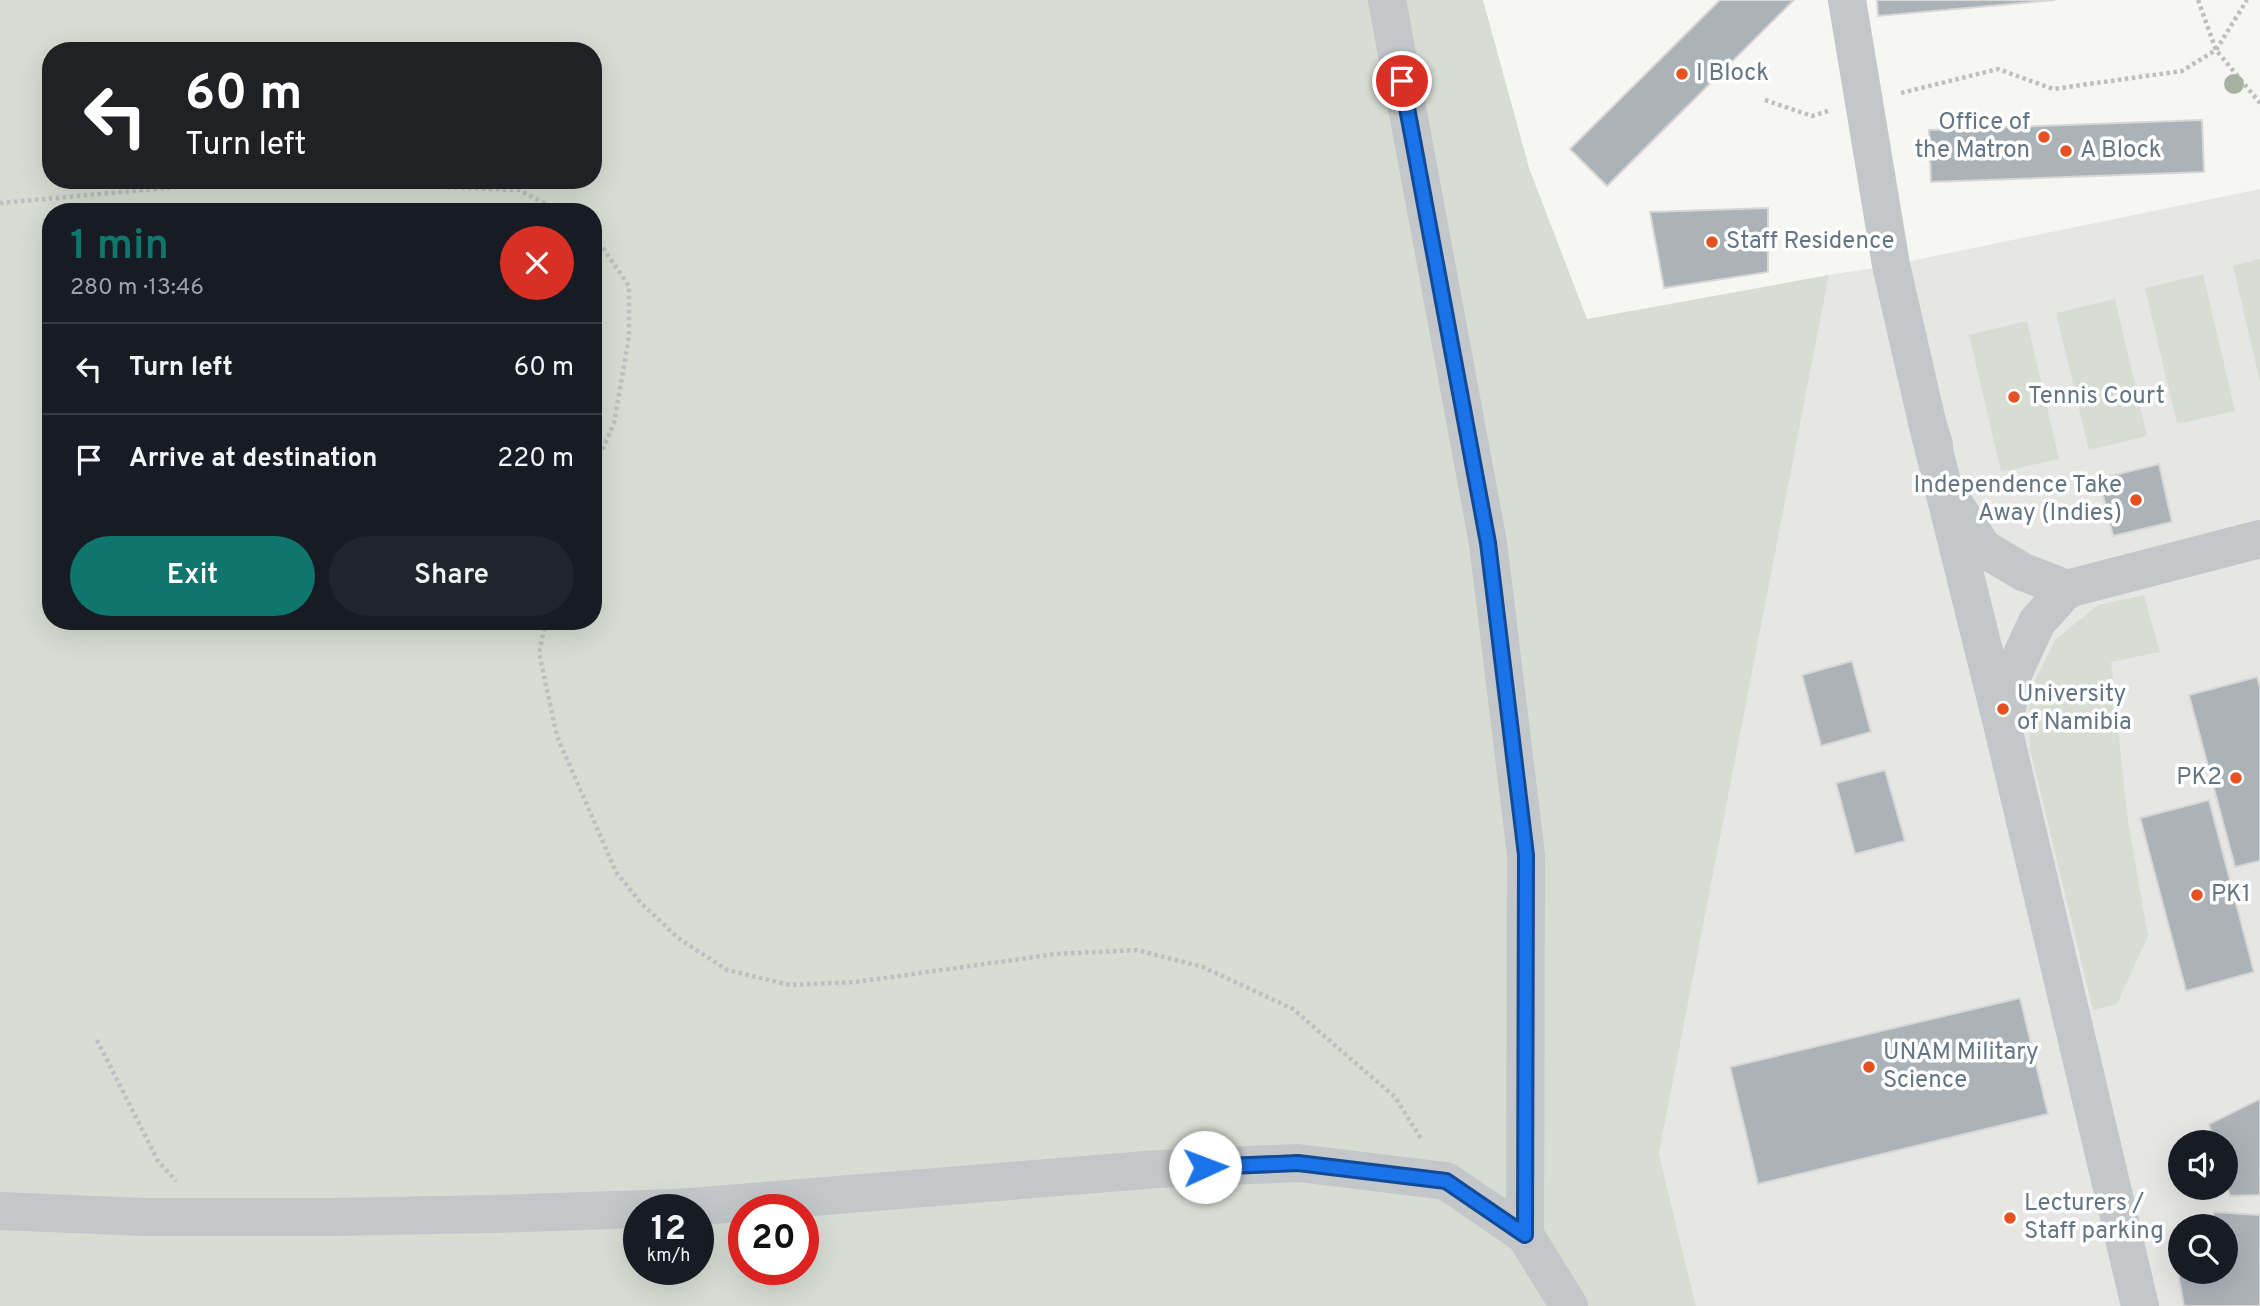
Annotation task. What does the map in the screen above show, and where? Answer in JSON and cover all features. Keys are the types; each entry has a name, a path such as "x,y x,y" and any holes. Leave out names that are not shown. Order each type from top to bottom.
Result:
{"street":[{"path":"1387,0 1488,543 1526,855 1525,1235"},
{"path":"1847,0 1891,265 2140,1306"},
{"path":"1927,422 1951,498 1983,548 2023,572 2067,589"},
{"path":"2003,728 2014,672 2037,622 2067,589 2260,539"},
{"path":"0,1211 210,1217 492,1214 677,1208 1158,1169 1298,1163 1446,1181 1525,1235 1569,1306"}],"path":[{"path":"2198,0 2216,50 2260,103"},
{"path":"1765,100 1812,116 1998,69 2053,89 2182,71 2216,50 2247,0"},
{"path":"0,204 159,189"},
{"path":"493,189 519,190 544,203"},
{"path":"602,246 629,286 629,337 614,423 602,450"},
{"path":"543,630 539,653 557,736 616,872 641,903 678,938 727,970 790,985 856,982 1056,954 1137,950 1203,967 1293,1009 1395,1097 1446,1181"},
{"path":"97,1040 158,1161 210,1217"}],"shaded area":[{"path":"0,0 1483,0 1529,168 1587,319 1829,275 1659,1154 1696,1306 0,1306"},
{"name":"University of Namibia","path":"2260,189 2260,1306 1696,1306 1659,1154 1829,275 1891,265"},
{"path":"2260,259 2260,382 2233,266"},
{"path":"2203,274 2235,411 2177,424 2145,288"},
{"path":"2115,299 2147,436 2089,450 2056,313"},
{"name":"Tennis Court","path":"2027,321 2059,459 2001,472 1969,335"},
{"path":"2144,595 2160,652 2111,662 2127,814 2148,936 2117,1004 2093,1010 2030,749 2029,692 2056,639 2098,605"}],"building":[{"name":"I Block","path":"1720,0 1794,0 1607,186 1570,149"},
{"path":"1877,0 2055,0 1878,16"},
{"name":"A Block","path":"2202,120 2204,172 1931,182 1929,130"},
{"name":"Staff Residence","path":"1768,208 1768,272 1664,288 1650,212"},
{"name":"Independence Take Away (Indies)","path":"2159,464 2172,522 2113,536 2099,479"},
{"path":"1852,661 1871,732 1821,746 1802,675"},
{"name":"PK2","path":"2257,677 2260,687 2260,861 2235,867 2189,695"},
{"path":"1885,770 1905,841 1855,854 1836,783"},
{"name":"PK1","path":"2209,800 2254,972 2186,991 2140,818"},
{"path":"2020,998 2048,1114 1758,1184 1730,1067"},
{"path":"2260,1099 2260,1195 2238,1196 2238,1130 2211,1130 2209,1124"},
{"path":"2215,1212 2260,1215 2260,1306 2184,1306 2180,1284 2238,1284 2238,1214 2213,1214"}],"place":[{"name":"I Block","path":"1682,74"},
{"name":"Office of the Matron","path":"2044,137"},
{"name":"A Block","path":"2066,151"},
{"name":"Staff Residence","path":"1712,242"},
{"name":"Tennis Court","path":"2014,397"},
{"name":"Independence Take Away (Indies)","path":"2136,500"},
{"name":"University of Namibia","path":"2003,709"},
{"name":"PK2","path":"2236,778"},
{"name":"PK1","path":"2197,895"},
{"name":"UNAM Military Science","path":"1869,1067"},
{"name":"Lecturers / Staff parking","path":"2010,1218"}],"route":[{"path":"1205,1167 1298,1163 1446,1181 1525,1235 1526,855 1488,543 1402,81"}]}
